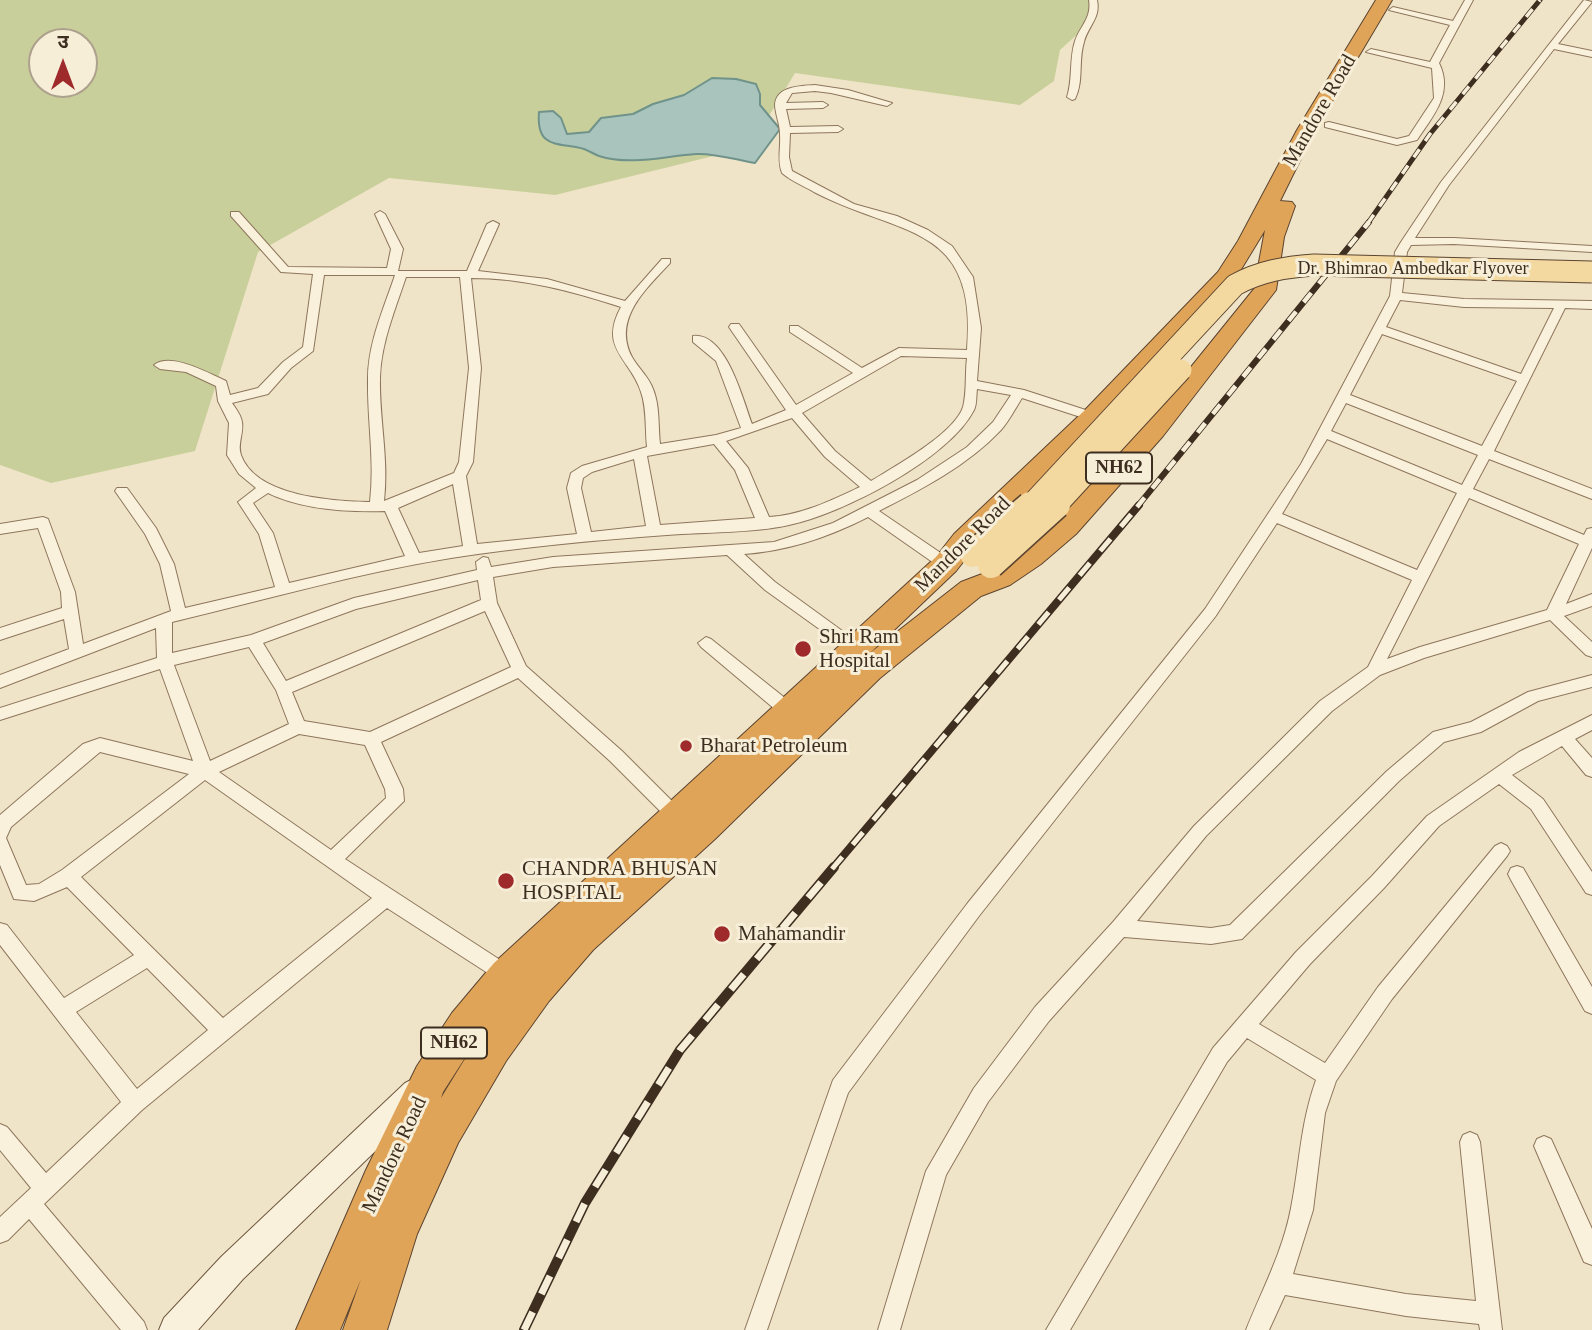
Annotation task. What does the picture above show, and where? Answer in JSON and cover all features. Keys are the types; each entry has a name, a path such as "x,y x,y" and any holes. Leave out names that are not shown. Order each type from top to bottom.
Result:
{"highway":[{"name":"Mandore Road","path":"365,1330 398,1230 444,1129 493,1048 536,989 581,939 703,829 869,670 971,589 1000,578 1031,557 1075,517 1154,430 1265,290 1270,246 1279,217 1371,52 1392,3"},
{"name":"Mandore Road","path":"318,1330 380,1184 430,1079 465,1025 507,975 789,711 857,650 970,561 964,541 1093,417 1226,276 1306,130 1392,3"}],"main road":[{"name":"Dr. Bhimrao Ambedkar Flyover","path":"970,561 1029,507 1235,285 1249,276 1271,268 1314,265 1592,272"},
{"name":"Dr. Bhimrao Ambedkar Flyover","path":"970,561 1065,498 1251,292 1264,283 1280,279 1341,275 1457,275 1592,281"}],"street":[{"path":"1072,97 1078,70 1077,47 1095,15 1093,0"},
{"path":"1434,66 1469,0"},
{"path":"756,1330 840,1087 973,910 1210,613 1307,465 1324,433 1396,296 1401,252 1407,242 1445,184 1589,0"},
{"path":"1392,3 1456,24"},
{"path":"1552,46 1592,54"},
{"path":"1329,125 1397,142 1413,138 1439,98 1439,73 1434,66 1371,52"},
{"path":"0,682 179,614 414,559 584,537 787,521 821,511 870,488 920,457 956,428 969,407 975,328 967,277 948,248 924,232 893,218 850,206 787,173 782,154 785,130 780,106 784,94 795,88 833,91 887,103"},
{"path":"780,106 823,105"},
{"path":"785,130 838,129"},
{"path":"235,214 285,270 524,276 554,282 626,305"},
{"path":"380,214 397,249 396,273 377,349 374,379 383,507 414,559"},
{"path":"493,224 468,274 475,368 466,462 459,476 475,550 486,573 489,603 520,670 616,756 677,817"},
{"path":"1407,242 1454,241 1592,249"},
{"path":"654,531 647,452 650,397 645,384 622,350 620,338 626,305 666,261"},
{"path":"224,401 263,391 287,365 309,348 319,271"},
{"path":"1396,296 1465,303 1592,305"},
{"path":"1374,671 1419,577 1487,453 1562,305"},
{"path":"735,327 794,412 850,474 870,488"},
{"path":"794,329 861,373"},
{"path":"1379,329 1524,379"},
{"path":"697,339 722,359 748,430"},
{"path":"584,537 574,488 576,476 587,469 647,452 717,439 748,430 794,412 899,352 973,354"},
{"path":"160,365 189,368 221,384 224,401 236,424 233,439 235,457 247,472 267,487 306,503 383,507 459,476"},
{"path":"972,384 1019,393 1093,417"},
{"path":"0,714 165,661 253,640 354,604 486,573 553,562 775,547 838,526 922,483 972,450 998,425 1019,393"},
{"path":"1343,397 1487,453 1590,488"},
{"path":"1324,433 1465,492 1590,538 1553,614"},
{"path":"717,439 741,468 765,524"},
{"path":"267,487 245,502 266,533 284,590"},
{"path":"122,491 151,532 167,564 179,614"},
{"path":"869,511 970,561"},
{"path":"1274,516 1419,577"},
{"path":"0,529 43,522 68,592 77,652"},
{"path":"731,551 771,586 857,650"},
{"path":"889,1330 937,1171 982,1095 1042,1014 1120,928 1200,831 1326,706 1374,671 1420,653 1592,600"},
{"path":"283,689 489,603"},
{"path":"0,634 70,611"},
{"path":"1553,614 1592,651"},
{"path":"163,619 165,661 205,771"},
{"path":"253,640 283,689 298,727"},
{"path":"706,643 789,711"},
{"path":"0,843 20,893 32,895 45,891 205,771 298,727 371,739 520,670"},
{"path":"1120,928 1211,936 1236,933 1393,776 1440,737 1475,727 1534,696 1592,681"},
{"path":"1057,1330 1220,1055 1244,1025 1303,958 1433,821 1525,757 1592,722"},
{"path":"1564,737 1592,770"},
{"path":"331,861 395,801 394,789 371,739"},
{"path":"0,833 3,823 89,749 100,745 205,771 331,861 507,975"},
{"path":"1499,775 1538,804 1592,887"},
{"path":"1257,1330 1279,1283 1302,1210 1315,1113 1328,1076 1385,993 1501,851"},
{"path":"1517,874 1592,1005"},
{"path":"68,876 222,1031"},
{"path":"0,1232 135,1103 386,898"},
{"path":"0,931 135,1103"},
{"path":"62,1010 150,956"},
{"path":"1244,1025 1328,1076"},
{"path":"176,1330 232,1268 430,1079"},
{"path":"0,1134 38,1196 136,1330"},
{"path":"1279,1283 1489,1321 1470,1142"},
{"path":"1544,1146 1592,1254"}],"green space":[{"path":"0,0 1092,2 1083,29 1060,50 1054,81 1020,105 795,73 750,147 555,195 389,178 258,252 195,451 51,483 0,465"}],"water":[{"path":"712,78 736,79 756,84 760,105 780,129 755,163 703,154 635,160 611,159 584,149 550,142 541,132 539,112 553,111 561,118 567,134 589,132 601,118 633,114 653,104 684,95"}],"railway":[{"path":"1368,223 1430,134 1540,0"},
{"path":"1137,507 1369,222"},
{"path":"832,869 1139,505"},
{"path":"524,1330 585,1203 680,1050 834,867"}],"place":[{"name":"Shri Ram Hospital","path":"803,649"},
{"name":"Bharat Petroleum","path":"686,746"},
{"name":"CHANDRA BHUSAN HOSPITAL","path":"506,881"},
{"name":"Mahamandir","path":"722,934"}]}
